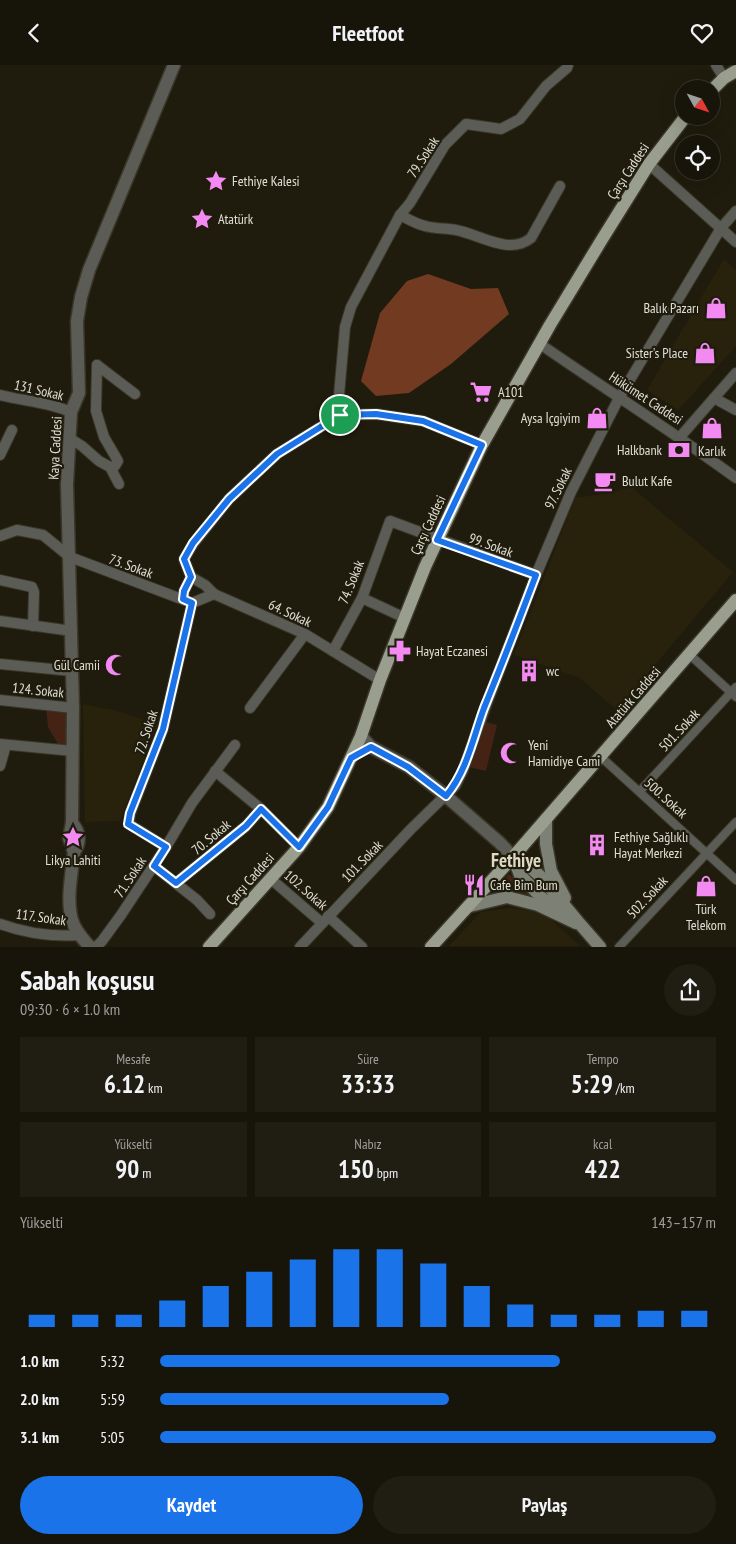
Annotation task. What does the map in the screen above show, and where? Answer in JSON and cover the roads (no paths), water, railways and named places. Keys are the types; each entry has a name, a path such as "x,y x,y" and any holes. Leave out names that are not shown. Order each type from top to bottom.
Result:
{"main road":[{"path":"720,82 736,71"},
{"name":"Çarşı Caddesi","path":"208,947 299,847 328,807 361,736 380,680 437,540 482,445 540,344 649,164 679,125"},
{"name":"Atatürk Caddesi","path":"431,947 470,906 601,757 736,600"},
{"path":"546,819 546,844 551,871 580,924"},
{"path":"513,857 528,865 541,877 600,947"},
{"path":"470,906 507,897 538,905 580,924"}],"street":[{"name":"Kaya Caddesi","path":"90,947 79,935 72,921 70,902 74,852 78,846 79,838 77,828 72,823 74,708 68,484 71,412 79,393 77,321 81,297 89,270 174,65"},
{"name":"79. Sokak","path":"340,415 339,395 345,327 351,307 400,215 410,203 445,145 466,124 501,129 520,119 546,87 568,65"},
{"path":"716,65 724,78"},
{"path":"649,164 736,242"},
{"path":"400,215 423,226 457,230 505,245 518,244 531,238 560,186"},
{"name":"97. Sokak","path":"446,796 455,786 463,770 484,708 561,513 619,398 721,228 736,211"},
{"name":"Hükümet Caddesi","path":"540,344 680,437 736,478"},
{"path":"110,467 115,466 118,461 104,437 96,411 96,365 135,394"},
{"path":"680,437 736,373"},
{"name":"131 Sokak","path":"0,395 60,407 71,412"},
{"path":"714,399 736,409"},
{"path":"191,577 184,559 193,543 229,499 277,454 340,415 376,414 423,421 482,445"},
{"path":"0,455 12,430"},
{"path":"70,437 99,461 110,467 119,484"},
{"name":"99. Sokak","path":"390,521 437,540 536,575"},
{"name":"74. Sokak","path":"333,651 362,598 390,521"},
{"name":"73. Sokak","path":"0,537 17,530 43,535 70,557 188,601"},
{"name":"64. Sokak","path":"191,577 205,585 214,594 305,634 380,680"},
{"name":"72. Sokak","path":"166,847 128,824 130,813 163,729 188,601 184,591 191,577"},
{"path":"0,581 32,587 34,592 34,625"},
{"path":"188,601 214,594"},
{"path":"362,598 405,618"},
{"path":"0,621 72,631"},
{"path":"250,708 305,634"},
{"path":"690,655 734,692"},
{"path":"0,664 72,671"},
{"name":"501. Sokak","path":"640,791 734,692"},
{"name":"124. Sokak","path":"0,700 74,708"},
{"path":"361,736 371,747 408,767 446,796 513,857"},
{"path":"0,766 3,744 73,751"},
{"name":"71. Sokak","path":"96,947 121,915 154,866 192,803 235,745"},
{"path":"351,758 371,747"},
{"name":"500. Sokak","path":"601,757 736,880"},
{"path":"215,771 261,809 299,847"},
{"name":"101. Sokak","path":"300,947 411,829 446,796"},
{"name":"70. Sokak","path":"176,883 239,832 261,809"},
{"name":"502. Sokak","path":"618,947 736,822"},
{"path":"154,866 210,914"},
{"name":"102. Sokak","path":"271,879 362,947"},
{"name":"117. Sokak","path":"0,924 37,933 66,936 79,935"}],"place":[{"name":"Fethiye Kalesi","path":"216,181"},
{"name":"Atatürk","path":"202,219"},
{"name":"Balık Pazarı","path":"716,308"},
{"name":"Sister's Place","path":"705,353"},
{"name":"A101","path":"481,392"},
{"name":"Aysa İçgiyim","path":"597,418"},
{"name":"Karlık","path":"712,428"},
{"name":"Halkbank","path":"679,450"},
{"name":"Bulut Kafe","path":"605,481"},
{"name":"Hayat Eczanesi","path":"400,651"},
{"name":"Gül Camii","path":"116,665"},
{"name":"wc","path":"529,671"},
{"name":"Yeni Hamidiye Cami","path":"511,753"},
{"name":"Likya Lahiti","path":"73,837"},
{"name":"Fethiye Sağlıklı Hayat Merkezi","path":"597,845"},
{"name":"Cafe Bim Bum","path":"474,885"},
{"name":"Türk Telekom","path":"706,886"}],"district":[{"name":"Fethiye","path":"516,860"}]}
